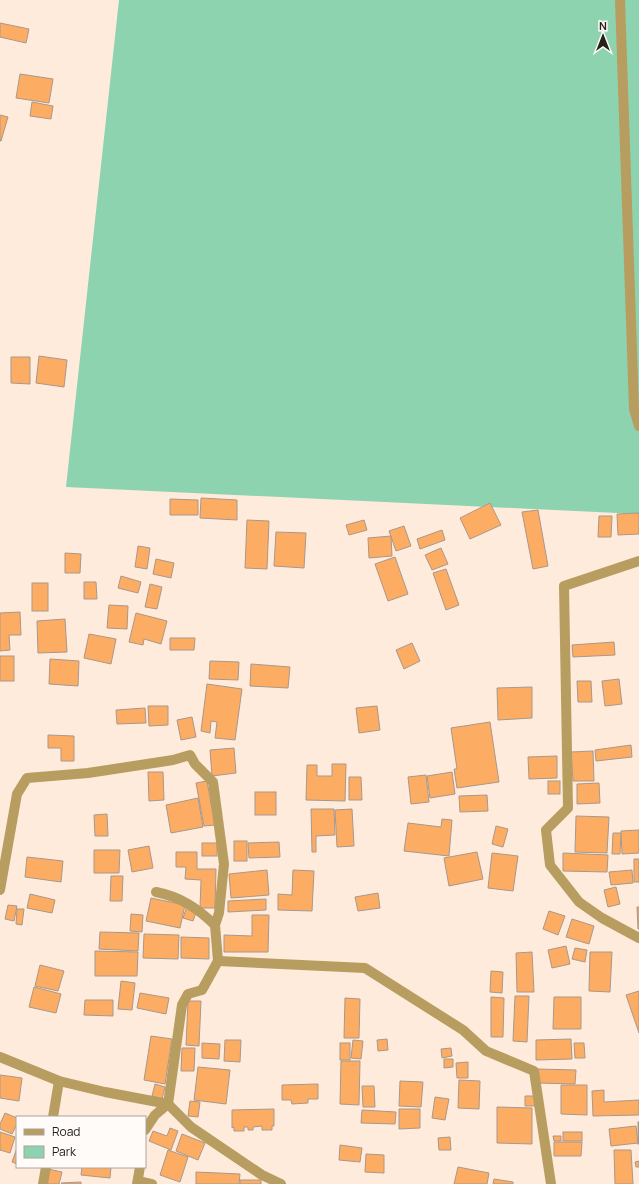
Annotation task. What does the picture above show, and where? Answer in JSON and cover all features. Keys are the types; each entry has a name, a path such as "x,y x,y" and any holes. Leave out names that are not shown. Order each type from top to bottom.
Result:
{"street":[{"path":"620,0 634,410 639,426"},
{"path":"639,561 564,586 568,808 546,830 550,865 579,902 602,918 639,938"},
{"path":"0,890 17,794 27,778 88,773 173,760 190,755 195,764 213,782 224,864 219,913 215,925 218,961 202,990 188,994 182,1005 168,1104 155,1115 146,1128"},
{"path":"156,892 169,894 196,908 215,925"},
{"path":"218,961 365,968 463,1030 486,1052 534,1071 551,1184"},
{"path":"0,1057 59,1081 105,1092 168,1104 191,1127 262,1175 281,1184"},
{"path":"53,1116 59,1081"},
{"path":"43,1184 46,1168"},
{"path":"140,1168 138,1182 152,1184"}],"green space":[{"path":"119,0 639,0 639,514 66,487"}],"building":[{"path":"0,23 29,29 26,43 0,37"},
{"path":"20,74 53,79 49,103 16,98"},
{"path":"32,102 53,106 51,119 30,116"},
{"path":"0,115 8,117 1,141 0,141"},
{"path":"39,356 67,360 64,387 36,383"},
{"path":"11,357 30,357 30,384 11,383"},
{"path":"201,498 237,500 237,520 200,518"},
{"path":"170,499 198,500 198,515 170,515"},
{"path":"490,503 501,525 470,539 460,518"},
{"path":"538,510 548,566 533,569 522,512"},
{"path":"639,513 639,534 618,535 617,514"},
{"path":"599,516 612,516 611,537 598,537"},
{"path":"247,520 269,521 267,569 245,568"},
{"path":"364,520 367,530 349,535 346,525"},
{"path":"404,526 411,546 396,551 389,531"},
{"path":"442,530 445,540 420,549 417,539"},
{"path":"276,532 306,533 304,568 274,566"},
{"path":"391,536 392,556 369,558 368,538"},
{"path":"138,546 150,548 147,569 135,567"},
{"path":"441,548 448,564 432,570 425,555"},
{"path":"65,553 81,554 80,573 65,573"},
{"path":"395,557 408,594 388,601 375,564"},
{"path":"156,559 174,563 171,578 153,574"},
{"path":"446,569 459,605 446,610 433,573"},
{"path":"121,576 141,582 138,593 118,588"},
{"path":"84,582 96,582 97,599 84,599"},
{"path":"32,583 48,583 48,611 32,611"},
{"path":"150,584 162,587 157,609 145,607"},
{"path":"109,605 128,606 127,629 107,628"},
{"path":"20,612 21,635 9,635 10,650 0,651 0,613"},
{"path":"136,613 167,621 161,644 144,639 143,645 129,642"},
{"path":"65,619 67,652 38,653 37,621"},
{"path":"89,634 116,639 111,664 84,658"},
{"path":"170,638 195,638 194,650 170,650"},
{"path":"614,642 615,655 573,657 572,645"},
{"path":"412,643 420,661 404,669 396,650"},
{"path":"0,656 14,656 14,681 0,681"},
{"path":"50,659 79,661 78,686 49,684"},
{"path":"210,661 239,662 238,680 209,679"},
{"path":"251,664 290,667 288,688 250,686"},
{"path":"619,679 622,704 605,706 602,681"},
{"path":"577,681 591,681 592,702 578,702"},
{"path":"207,684 242,689 235,740 215,738 217,722 211,721 210,733 201,731"},
{"path":"532,687 532,718 498,720 497,688"},
{"path":"148,706 168,706 168,725 149,726"},
{"path":"377,706 380,730 359,733 356,708"},
{"path":"145,708 146,723 117,724 116,710"},
{"path":"192,717 196,737 181,740 177,720"},
{"path":"490,722 499,782 457,788 454,769 457,769 451,728"},
{"path":"48,735 74,736 74,761 61,761 61,748 48,748"},
{"path":"631,745 632,757 596,761 595,750"},
{"path":"234,748 236,773 212,776 210,750"},
{"path":"593,751 594,781 573,781 571,752"},
{"path":"557,756 557,778 529,779 528,757"},
{"path":"332,764 346,764 345,801 306,800 307,765 317,765 317,776 332,776"},
{"path":"148,772 163,772 164,800 149,801"},
{"path":"452,772 455,794 430,798 427,776"},
{"path":"426,775 429,802 411,804 408,777"},
{"path":"349,777 361,777 362,800 349,800"},
{"path":"207,781 215,825 204,826 196,783"},
{"path":"548,781 560,781 560,794 548,794"},
{"path":"599,783 600,803 577,804 577,784"},
{"path":"255,792 276,792 276,815 255,815"},
{"path":"487,795 488,811 460,812 459,796"},
{"path":"198,798 203,827 171,833 166,805"},
{"path":"311,809 334,809 335,835 316,836 316,852 312,852"},
{"path":"352,809 354,846 337,847 335,810"},
{"path":"107,814 108,836 95,836 94,815"},
{"path":"576,816 609,817 607,853 575,852"},
{"path":"442,819 452,820 449,856 404,851 408,823 441,827"},
{"path":"496,826 508,829 503,847 492,844"},
{"path":"639,830 639,853 622,854 621,831"},
{"path":"613,833 621,833 620,854 612,854"},
{"path":"234,841 247,841 247,861 234,861"},
{"path":"279,842 280,857 249,858 248,843"},
{"path":"202,843 217,843 217,856 202,856"},
{"path":"149,846 153,868 132,872 128,850"},
{"path":"94,850 120,850 119,873 94,873"},
{"path":"176,852 197,852 197,869 216,869 215,908 200,908 201,880 185,879 186,867 176,867"},
{"path":"477,852 483,879 449,886 444,858"},
{"path":"492,853 518,856 513,891 488,888"},
{"path":"563,853 608,855 607,872 563,871"},
{"path":"27,857 63,861 61,882 25,877"},
{"path":"634,859 639,859 639,882 634,882"},
{"path":"267,870 269,895 231,898 229,874"},
{"path":"293,870 314,871 312,911 278,910 278,894 292,895"},
{"path":"632,870 633,883 611,885 609,872"},
{"path":"111,876 123,876 122,901 110,901"},
{"path":"616,887 620,904 608,907 604,890"},
{"path":"378,893 380,908 358,911 355,897"},
{"path":"30,894 55,900 52,913 27,908"},
{"path":"151,898 185,905 180,928 146,921"},
{"path":"266,899 266,910 228,912 228,901"},
{"path":"8,905 17,906 14,921 5,919"},
{"path":"187,906 197,910 193,921 183,918"},
{"path":"637,907 639,907 639,929 638,929"},
{"path":"17,909 24,909 22,925 16,924"},
{"path":"549,911 565,916 558,935 543,929"},
{"path":"131,914 143,915 142,932 130,931"},
{"path":"252,915 269,915 268,952 224,952 224,935 252,936"},
{"path":"572,919 594,926 589,944 566,937"},
{"path":"100,932 139,933 138,951 99,949"},
{"path":"144,934 179,935 178,959 143,958"},
{"path":"181,937 209,938 209,959 181,958"},
{"path":"566,946 570,964 552,968 548,950"},
{"path":"575,948 587,950 585,962 572,959"},
{"path":"95,951 138,952 137,976 95,976"},
{"path":"532,952 534,992 517,992 516,953"},
{"path":"590,952 612,952 610,992 589,991"},
{"path":"40,965 64,971 58,991 35,986"},
{"path":"491,971 503,972 502,993 490,992"},
{"path":"121,981 135,983 132,1010 118,1009"},
{"path":"34,987 61,994 56,1013 29,1007"},
{"path":"639,991 639,1033 626,995"},
{"path":"140,993 169,998 166,1014 137,1008"},
{"path":"515,996 529,996 527,1042 513,1041"},
{"path":"491,997 504,998 503,1037 491,1037"},
{"path":"554,997 581,997 581,1029 553,1029"},
{"path":"345,998 360,999 359,1038 344,1038"},
{"path":"85,1000 113,1000 113,1016 84,1015"},
{"path":"188,1001 201,1001 199,1046 186,1045"},
{"path":"151,1036 172,1039 165,1084 144,1080"},
{"path":"387,1039 388,1050 378,1051 377,1040"},
{"path":"571,1039 572,1059 536,1060 536,1040"},
{"path":"225,1040 241,1040 240,1062 224,1061"},
{"path":"353,1040 363,1041 361,1059 351,1058"},
{"path":"202,1043 220,1044 219,1059 202,1058"},
{"path":"340,1043 350,1043 350,1060 340,1060"},
{"path":"574,1043 584,1043 585,1058 575,1058"},
{"path":"182,1048 195,1048 194,1071 181,1071"},
{"path":"451,1048 452,1056 442,1058 441,1049"},
{"path":"444,1059 453,1059 453,1067 444,1068"},
{"path":"341,1061 360,1061 359,1105 340,1104"},
{"path":"468,1062 468,1078 457,1078 456,1063"},
{"path":"198,1067 230,1070 226,1104 194,1100"},
{"path":"538,1069 576,1070 575,1084 537,1083"},
{"path":"0,1075 22,1078 19,1101 0,1098"},
{"path":"459,1080 480,1081 479,1109 458,1108"},
{"path":"400,1081 423,1082 421,1107 399,1106"},
{"path":"155,1084 165,1087 162,1099 152,1096"},
{"path":"318,1084 318,1099 308,1099 308,1103 292,1104 291,1100 282,1100 282,1085"},
{"path":"561,1085 587,1085 587,1115 561,1114"},
{"path":"362,1086 374,1086 375,1107 363,1107"},
{"path":"604,1090 604,1102 639,1100 639,1115 593,1116 592,1091"},
{"path":"525,1096 536,1096 535,1106 525,1106"},
{"path":"435,1097 449,1099 445,1120 432,1118"},
{"path":"190,1101 200,1102 198,1117 188,1116"},
{"path":"497,1107 532,1108 532,1144 497,1143"},
{"path":"274,1109 274,1126 272,1126 272,1130 262,1130 262,1126 253,1127 253,1130 248,1130 248,1127 244,1127 244,1131 234,1131 234,1127 232,1128 232,1110"},
{"path":"399,1109 420,1109 420,1128 399,1129"},
{"path":"362,1110 396,1112 395,1124 361,1123"},
{"path":"5,1113 16,1118 16,1126 12,1134 0,1129 0,1124"},
{"path":"639,1122 639,1144 638,1144"},
{"path":"636,1126 638,1143 611,1146 609,1129"},
{"path":"170,1128 178,1131 171,1150 149,1141 153,1131 167,1136"},
{"path":"0,1132 15,1137 10,1153 0,1150"},
{"path":"563,1132 582,1132 582,1141 563,1141"},
{"path":"182,1134 205,1143 198,1160 176,1151"},
{"path":"553,1136 561,1136 561,1141 554,1141"},
{"path":"450,1137 451,1150 439,1150 438,1138"},
{"path":"554,1142 582,1142 581,1156 554,1156"},
{"path":"340,1145 362,1148 360,1162 339,1160"},
{"path":"168,1150 188,1157 180,1182 160,1175"},
{"path":"614,1150 631,1150 633,1184 615,1184"},
{"path":"16,1151 16,1164 12,1162"},
{"path":"366,1154 384,1155 384,1173 365,1172"},
{"path":"639,1161 639,1167 636,1167 635,1162"},
{"path":"458,1167 489,1173 487,1184 454,1184"},
{"path":"82,1168 111,1168 110,1178 81,1175"},
{"path":"48,1169 62,1172 59,1184 45,1184"},
{"path":"196,1172 240,1174 239,1184 196,1184"},
{"path":"494,1179 513,1182 513,1184 493,1184"},
{"path":"240,1180 261,1180 261,1184 240,1184"},
{"path":"81,1182 81,1184 61,1183"}]}
